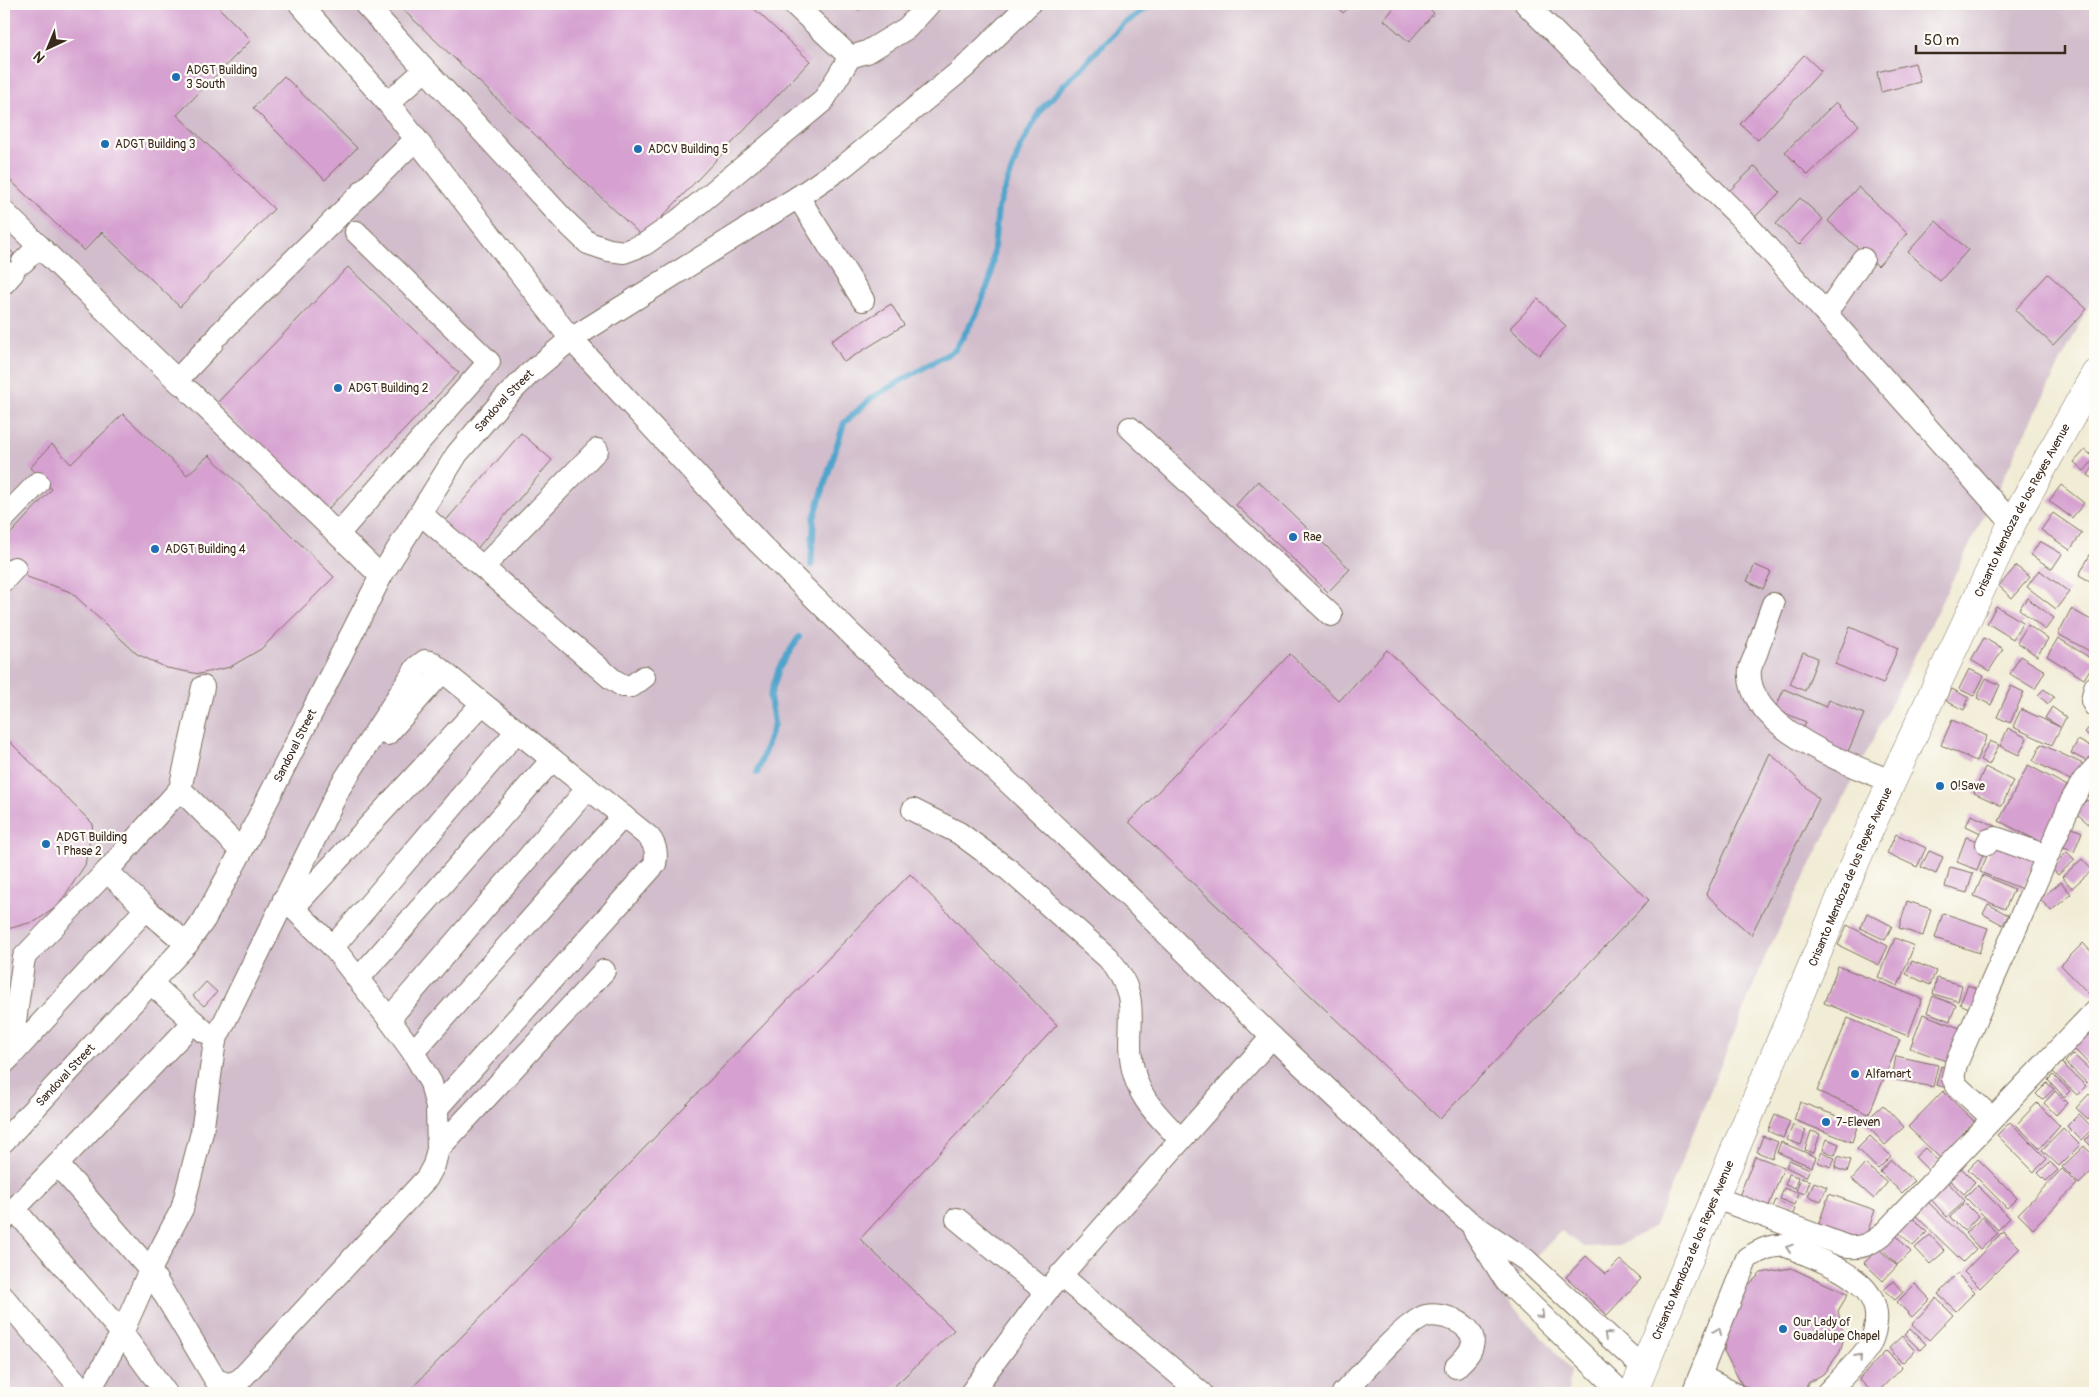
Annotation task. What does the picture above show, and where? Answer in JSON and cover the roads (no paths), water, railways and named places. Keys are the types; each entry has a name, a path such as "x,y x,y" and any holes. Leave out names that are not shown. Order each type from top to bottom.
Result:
{"main road":[{"name":"Crisanto Mendoza de los Reyes Avenue","path":"1633,1393 1866,836 2012,523 2094,377"}],"street":[{"path":"300,4 388,103 570,339 759,543 853,636 1113,881 1272,1037 1469,1222 1526,1260 1643,1368"},
{"path":"365,4 564,220 588,243 609,250 624,252 645,244 679,220 823,101 850,57 866,52 907,28 929,4"},
{"path":"794,4 850,57"},
{"name":"Sandoval Street","path":"4,1141 151,983 186,944 204,920 241,852 381,576 457,454 482,424 529,374 570,339 798,197 844,166 965,67 1029,4"},
{"path":"1526,4 1743,220 2012,523"},
{"path":"388,103 425,70"},
{"path":"183,385 215,338 416,139"},
{"path":"798,197 863,300"},
{"path":"4,212 381,576"},
{"path":"338,534 489,362 356,232"},
{"path":"13,273 39,246"},
{"path":"1826,313 1863,259"},
{"path":"1130,428 1331,615"},
{"path":"483,567 597,450"},
{"path":"4,518 38,483"},
{"path":"421,514 612,679 623,686 632,686 644,677"},
{"path":"1773,604 1750,669 1752,686 1762,706 1794,736 1845,764 1892,782"},
{"path":"4,1298 87,1393 122,1333 150,1270 182,1209 202,1132 215,1041 288,904 340,787 417,667 425,661 431,662 649,837 654,844 656,854 654,864 436,1108"},
{"path":"2095,687 2092,701 2095,706"},
{"path":"7,1060 24,957 107,871 180,790 203,688"},
{"path":"288,904 482,704"},
{"path":"333,947 517,731"},
{"path":"358,979 552,760"},
{"path":"1992,1118 1957,1086 1953,1078 1956,1064 2077,790 2095,768"},
{"path":"389,1019 588,788"},
{"path":"180,790 241,852"},
{"path":"913,810 959,833 1009,870 1108,958 1119,971 1129,990 1132,1009 1130,1052 1135,1077 1150,1108 1180,1139"},
{"path":"413,1052 623,816"},
{"path":"1986,844 1989,840 1996,838 2047,856"},
{"path":"107,871 186,944"},
{"path":"58,1165 150,1270 215,1379 225,1384 234,1383 249,1370 427,1178 434,1165 438,1149 436,1108 431,1084 413,1052 333,947 288,904"},
{"path":"7,1060 146,909"},
{"path":"438,1149 604,970"},
{"path":"151,983 215,1041"},
{"path":"1716,1198 1848,1247 1860,1248 1870,1244 1882,1235 2095,1011"},
{"path":"166,1393 122,1333 9,1215 194,1022"},
{"path":"972,1393 1053,1283 1272,1037"},
{"path":"958,1219 1053,1283 1201,1393"},
{"path":"1469,1222 1506,1281 1622,1393"},
{"path":"1734,1393 1696,1385 1747,1258 1764,1248 1786,1246 1846,1273 1863,1286 1872,1299 1876,1322 1869,1346 1827,1393"},
{"path":"1343,1393 1396,1339 1422,1317 1436,1315 1450,1318 1470,1331 1473,1345 1467,1356 1456,1367"}],"waterway":[{"path":"811,565 814,518 844,423 871,398 955,350 976,315 991,277 998,208 1020,148 1041,109 1122,25 1152,4"},
{"path":"757,773 774,724 770,697 779,668 799,637"}],"place":[{"name":"ADGT Building 3 South","path":"176,77"},
{"name":"ADGT Building 3","path":"105,144"},
{"name":"ADCV Building 5","path":"638,149"},
{"name":"ADGT Building 2","path":"338,388"},
{"name":"Rae","path":"1293,537"},
{"name":"ADGT Building 4","path":"155,549"},
{"name":"O!Save","path":"1940,786"},
{"name":"ADGT Building 1 Phase 2","path":"46,844"},
{"name":"Alfamart","path":"1855,1074"},
{"name":"7-Eleven","path":"1826,1122"},
{"name":"Our Lady of Guadalupe Chapel","path":"1783,1329"}]}
